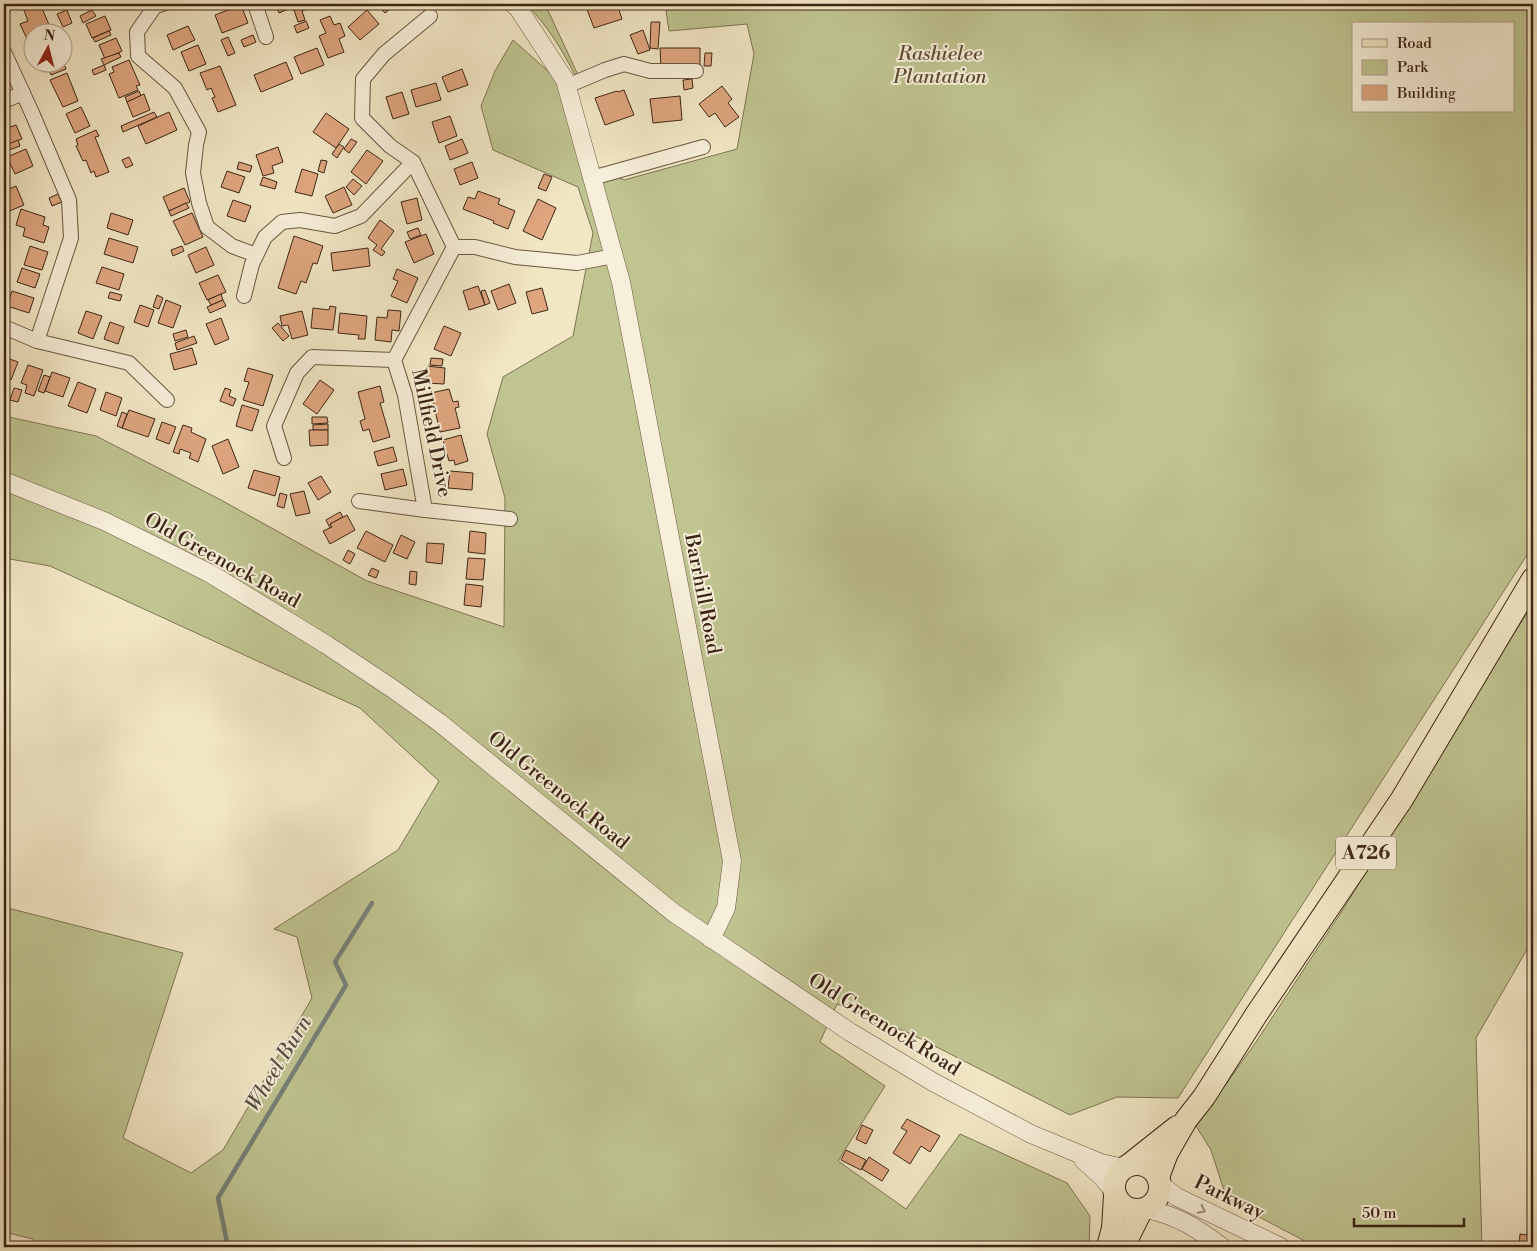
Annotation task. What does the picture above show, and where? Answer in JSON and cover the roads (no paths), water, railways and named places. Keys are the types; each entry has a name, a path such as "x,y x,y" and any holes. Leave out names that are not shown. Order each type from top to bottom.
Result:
{"main road":[{"name":"A726","path":"1159,1181 1167,1153 1186,1120 1204,1097 1256,1015 1402,799 1533,579"},
{"name":"A726","path":"1127,1166 1186,1120"},
{"path":"1108,1247 1113,1228 1116,1178 1127,1166 1136,1164 1149,1167 1159,1181 1158,1199 1144,1210 1124,1247"},
{"path":"1114,1193 1119,1203 1125,1208 1133,1211 1144,1210"}],"street":[{"path":"163,4 155,6 137,32 138,56 175,88 198,132 194,173 199,203 207,227 232,246 256,255"},
{"path":"255,4 266,37"},
{"name":"Barrhill Road","path":"513,4 518,8 565,80 621,282 732,861 726,908 711,939"},
{"path":"430,16 384,54 363,79 362,118 390,146 413,162 454,247 475,247 515,257 577,263 614,256"},
{"path":"4,52 68,200 71,238 37,341"},
{"path":"567,86 624,64 650,71 696,70"},
{"path":"4,101 23,93"},
{"path":"592,178 703,147"},
{"path":"244,296 252,264 265,237 282,222 300,220 335,226 361,216 413,162"},
{"name":"Millfield Drive","path":"454,247 394,360 405,395 425,510 510,519"},
{"path":"4,327 37,341 129,363 167,400"},
{"path":"284,458 274,426 297,373 312,357 394,360"},
{"name":"Old Greenock Road","path":"4,481 104,521 210,574 327,645 440,723 674,913 850,1032 934,1082 1031,1134 1101,1163 1127,1166"},
{"path":"359,501 425,510"},
{"name":"Old Greenock Road","path":"1075,1153 1101,1176 1114,1193"},
{"name":"Parkway","path":"1159,1181 1177,1197 1281,1247"},
{"name":"Parkway","path":"1144,1210 1177,1218 1191,1225 1222,1247"}],"waterway":[{"name":"Wheel Burn","path":"228,1247 218,1198 346,985 335,962 372,903"}],"park label":[{"name":"Rashielee Plantation","path":"940,66"}]}
